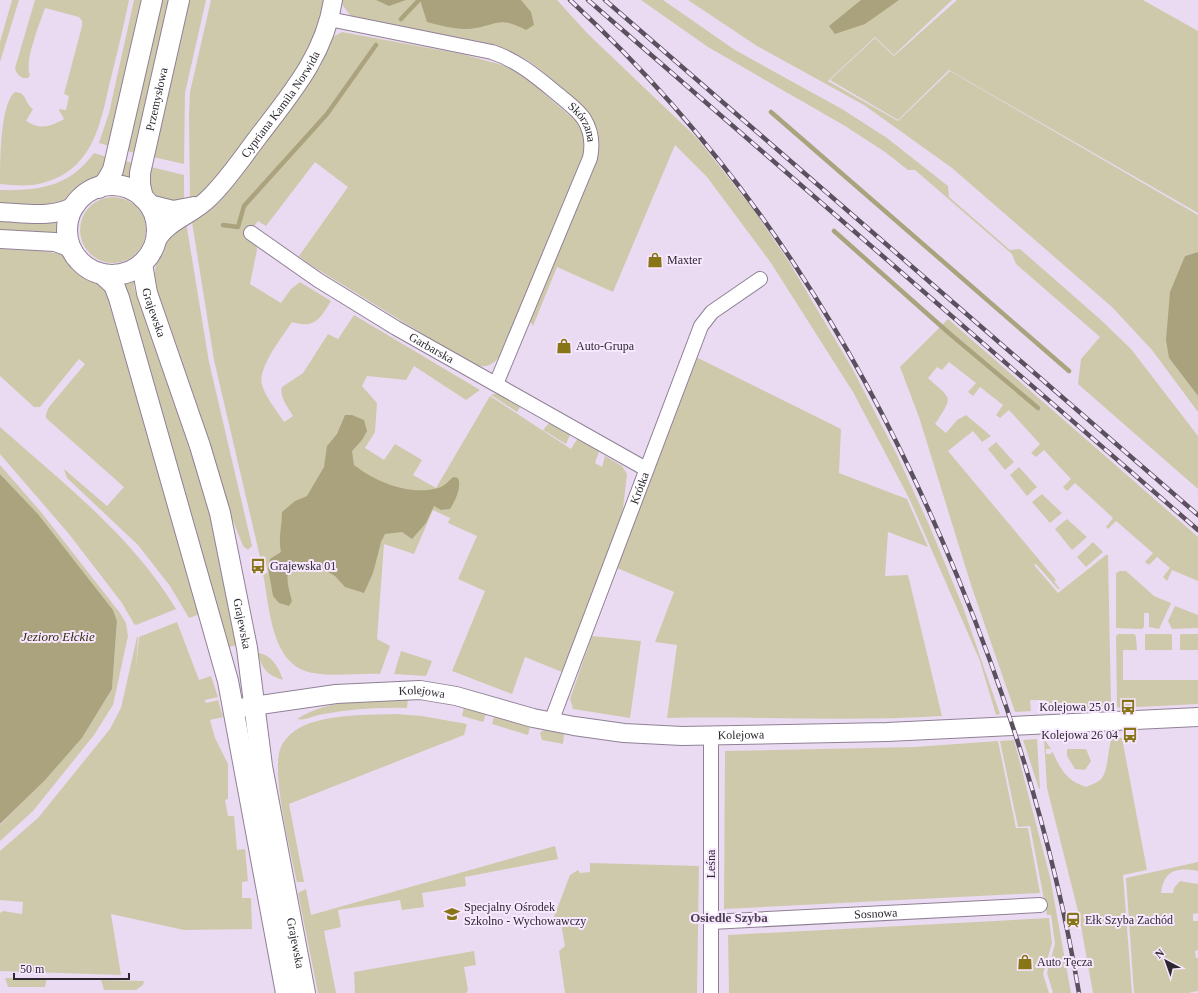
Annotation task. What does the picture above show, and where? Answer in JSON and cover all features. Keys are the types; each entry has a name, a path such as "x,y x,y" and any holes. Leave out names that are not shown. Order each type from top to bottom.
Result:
{"main road":[{"path":"99,188 115,186 130,189 146,201 157,223 155,243 150,254 142,264 127,272 111,275 102,274 84,264 71,248 68,235 68,222 76,205 86,194 99,188 106,182 113,170 152,0"},
{"name":"Przemysłowa","path":"146,201 140,185 140,173 179,0"},
{"name":"Grajewska","path":"142,264 146,293 200,446 220,513 247,648 262,766 305,993"},
{"name":"Grajewska","path":"102,274 114,285 119,298 218,644 233,709 286,993"}],"street":[{"name":"Cypriana Kamila Norwida","path":"155,243 160,233 167,227 195,210 209,198 233,170 310,67 318,51 329,19 332,0"},
{"name":"Skórzana","path":"329,19 492,52 507,57 533,73 578,111 588,126 593,146 590,158 496,384"},
{"name":"Cypriana Kamila Norwida","path":"146,201 173,210 182,209 201,203 209,198"},
{"path":"0,212 55,214 66,211 76,205"},
{"name":"Garbarska","path":"252,233 318,280 396,328 646,468"},
{"path":"0,239 55,242 71,248"},
{"name":"Krótka","path":"551,722 646,468 706,317 760,279"},
{"name":"Kolejowa","path":"233,709 336,694 420,690 456,696 551,722 630,734 711,736 887,732 1198,717"},
{"name":"Leśna","path":"710,993 711,736"},
{"name":"Sosnowa","path":"711,922 1040,905"}],"shaded area":[{"path":"12,0 19,0 0,62 0,42"},
{"path":"35,0 129,0 101,120 88,149 79,162 67,172 52,180 33,185 0,184 2,134 6,108 10,98 15,92 22,94 30,107 33,109 26,121 36,126 49,126 64,119 59,109 66,110 69,96 64,94 82,26 82,21 79,17 45,8 36,32 31,52 29,61 30,75 28,78 23,78 18,75 15,68"},
{"path":"134,0 142,0 109,146 99,143 109,113"},
{"path":"162,0 169,0 135,153 127,151"},
{"path":"189,0 206,0 185,93 184,164 153,157"},
{"path":"211,0 324,0 313,41 304,59 215,180 193,200 190,198 190,92"},
{"path":"342,0 557,0 588,34 697,138 753,209 789,262 852,368 897,455 930,527 963,607 1000,714 996,715 980,661 909,498 853,392 771,263 707,177 675,145 613,292 557,267 533,326 530,321 598,154 599,137 594,122 578,103 544,73 530,62 514,53 482,42 351,16 343,6"},
{"path":"376,0 406,0 389,6"},
{"path":"420,0 521,0 531,12 534,25 526,30 506,22 470,29 445,26 427,22"},
{"path":"641,0 663,0 735,50 842,109 887,138 948,186 949,197 1010,250 1020,249 1101,320 1131,349 1198,436 1198,489 1078,384 1081,359 1100,337 1016,264 1012,254 915,170 908,170 885,152 845,126 708,47"},
{"path":"688,0 952,0 894,55 875,37 828,81 898,121 950,71 1198,215 1198,252 1185,256 1169,358 1198,396 1198,412 1152,350 1112,307 952,168 864,105 757,46"},
{"path":"861,0 899,0 865,24 835,34 829,26"},
{"path":"957,0 1143,0 1198,31 1198,213 949,70 898,120 830,80 875,38 894,56"},
{"path":"342,32 462,54 506,66 532,83 577,122 585,139 583,156 500,356 491,364 485,366 473,365 309,264 299,256 348,187 315,162 266,226 258,221 247,236 256,245 257,250 250,284 281,303 291,289 300,282 331,301 324,313 316,321 306,324 292,322 272,352 263,370 261,378 264,390 284,422 293,416 283,398 281,391 282,387 303,373 328,334 338,339 354,315 480,390 466,400 414,366 406,380 367,376 362,386 377,403 375,432 365,448 384,460 395,444 422,460 413,475 436,488 490,396 571,449 577,439 580,438 598,448 599,452 595,463 602,467 605,456 622,466 627,474 622,517 562,672 525,657 512,694 452,671 485,591 458,579 477,536 448,523 450,518 433,510 414,554 384,544 377,639 390,646 380,674 321,674 299,668 288,660 281,648 271,619 263,574 268,573 264,556 260,557 214,360 192,222 195,217 219,202 236,182 320,67 333,37"},
{"path":"94,153 107,157 101,172 64,200 48,205 0,203 0,190 40,188 52,185 64,180 74,173"},
{"path":"125,161 132,163 131,178 120,175"},
{"path":"151,167 184,175 184,203 167,200 156,196 150,186"},
{"path":"113,197 126,200 136,207 143,217 146,230 143,243 136,253 126,260 113,263 100,260 90,253 83,243 80,230 83,217 90,207 100,200"},
{"path":"0,221 59,223 59,234 0,230"},
{"path":"186,222 209,362 252,546 248,550 243,546 228,508 154,286 153,279 156,265 164,252 167,240"},
{"path":"0,249 43,251 61,254 80,273 98,283 106,292 200,614 189,618 170,586 138,545 67,478 64,469 107,506 124,487 46,418 49,407 85,364 79,359 40,407 34,407 0,376"},
{"path":"1198,252 1198,396 1169,358 1166,340 1170,292 1185,256"},
{"path":"134,281 134,288 196,468 214,529 221,558 237,645 229,647 126,289 123,283"},
{"path":"948,319 1198,537 1198,581 1172,570 1167,581 1163,577 1170,568 1157,557 1149,565 1145,562 1153,553 1116,521 1108,529 1106,527 1113,518 1075,483 1067,491 1063,487 1071,479 1044,450 1036,457 1031,453 1040,444 1009,410 1000,418 996,415 1003,405 980,387 973,396 968,392 976,383 949,362 942,370 937,367 928,378 942,390 948,398 945,408 935,424 946,433 957,420 966,415 991,436 982,442 973,431 948,451 1056,580 1054,581 1060,589 1058,589 1036,564 1034,565 1058,593 1106,555 1108,555 1111,706 1109,708 1048,711 1046,700 1030,700 1031,711 1015,712 972,588 919,417 900,367"},
{"path":"696,357 841,429 839,473 907,499 928,547 888,532 885,576 908,575 942,716 873,719 667,718 677,645 655,642 674,592 617,568"},
{"path":"500,392 520,404 517,412 491,395"},
{"path":"345,415 352,415 364,420 367,431 362,440 352,451 354,465 372,477 405,489 427,490 438,488 453,477 458,478 459,486 457,494 450,509 441,510 434,506 426,523 412,539 402,532 385,534 381,542 373,573 364,593 345,587 335,576 323,569 295,561 289,570 288,575 288,585 292,601 289,606 279,603 273,596 268,568 270,559 281,552 280,537 282,512 295,501 307,496 324,467 327,446 337,434"},
{"path":"552,422 569,432 570,435 566,444 543,430 549,423"},
{"path":"0,427 72,490 118,534 139,558 176,609 136,625 134,624 122,603 69,534 0,454"},
{"path":"996,442 1014,462 1005,470 988,449"},
{"path":"0,465 41,512 120,613 126,623 128,636 113,705 94,735 33,811 0,841 0,825 82,738 112,689 117,621 113,610 38,514 0,474"},
{"path":"1019,467 1037,487 1027,496 1010,475"},
{"path":"1042,494 1062,513 1050,523 1032,502"},
{"path":"1067,519 1087,537 1072,550 1055,529"},
{"path":"1093,542 1103,552 1086,567 1077,557"},
{"path":"1126,571 1154,596 1171,603 1159,629 1149,627 1149,613 1144,613 1144,627 1142,629 1116,628 1116,573"},
{"path":"1175,606 1198,615 1198,628 1172,629 1168,621"},
{"path":"177,622 199,680 211,676 218,697 205,700 206,703 218,700 223,717 210,720 215,738 228,764 228,799 225,800 228,816 234,816 237,850 245,849 248,881 242,882 242,898 251,898 252,929 184,930 111,914 121,975 0,971 0,913 3,911 22,914 23,902 0,900 0,851 38,818 110,729 121,708 137,637 136,669 139,637"},
{"path":"1118,634 1134,634 1136,636 1137,650 1123,650 1123,680 1198,680 1198,704 1119,708 1117,706 1116,636"},
{"path":"1146,634 1172,635 1172,650 1145,650"},
{"path":"1198,634 1198,650 1180,650 1180,635"},
{"path":"592,636 641,641 630,718 573,709 570,699"},
{"path":"401,651 432,661 426,676 394,674"},
{"path":"258,653 267,656 274,662 283,680 269,674 266,671 261,663"},
{"path":"408,699 407,708 376,708 334,712 304,719 297,719 323,707 337,704"},
{"path":"464,707 486,714 483,722 462,716"},
{"path":"396,714 422,716 467,724 464,735 289,804 304,882 297,882 286,833 278,774 278,758 283,743 298,729 316,721 338,717"},
{"path":"494,717 530,727 528,735 492,724"},
{"path":"544,730 564,734 563,744 542,740 540,733"},
{"path":"1112,738 1122,738 1147,870 1123,875 1132,993 1093,993 1079,915 1047,788 1044,739 1051,749 1046,749 1046,754 1051,754 1052,751 1064,773 1073,781 1086,787 1099,781 1103,776"},
{"path":"1037,739 1040,789 1023,740"},
{"path":"1014,740 1050,877 1071,993 1053,993 1047,973 1055,944 1051,915 1047,915 1030,826 1018,827 1000,741"},
{"path":"998,741 1016,828 1028,828 1040,893 724,909 725,751 914,747"},
{"path":"1067,749 1086,749 1091,761 1085,770 1075,769 1067,756"},
{"path":"555,846 558,859 465,877 466,886 422,893 424,907 402,910 400,900 338,910 341,927 324,931 336,993 318,993 298,893 306,889 311,915"},
{"path":"1198,862 1198,871 1178,870 1168,875 1165,879 1161,893 1173,893 1174,888 1180,881 1198,884 1198,913 1193,914 1193,921 1198,921 1198,950 1195,951 1196,958 1198,958 1198,991 1188,993 1134,993 1126,878"},
{"path":"590,863 699,866 697,993 565,993 559,951 565,946 560,918 554,917 570,875 578,870 580,873 590,872"},
{"path":"1049,918 1052,943 1043,974 1049,993 729,993 728,935"},
{"path":"474,951 476,965 464,967 468,990 466,993 355,993 354,972"},
{"path":"5,978 47,978 45,987 8,987"},
{"path":"101,980 144,981 143,985 136,990 104,990"}],"water":[{"name":"Jezioro Ełckie","path":"0,474 38,514 113,610 117,621 112,689 82,738 45,780 0,824"}],"waterway":[{"path":"401,19 419,0"},
{"path":"223,225 238,227 244,206 327,114 376,45"},
{"path":"771,112 1069,371"},
{"path":"834,231 950,334 1038,408"}],"railway":[{"path":"570,0 634,63 692,128 747,196 796,267 842,341 884,417 922,496 958,578 997,679 1045,834 1058,887 1079,993"},
{"path":"588,0 1198,530"},
{"path":"605,0 1198,515"}],"place":[{"name":"Maxter","path":"655,260"},
{"name":"Auto-Grupa","path":"564,346"},
{"name":"Grajewska 01","path":"258,566"},
{"name":"Kolejowa 25 01","path":"1128,707"},
{"name":"Kolejowa 26 04","path":"1130,735"},
{"name":"Specjalny Ośrodek Szkolno - Wychowawczy","path":"452,914"},
{"name":"Ełk Szyba Zachód","path":"1073,920"},
{"name":"Auto Tęcza","path":"1025,962"}],"district":[{"name":"Osiedle Szyba","path":"729,917"}]}
